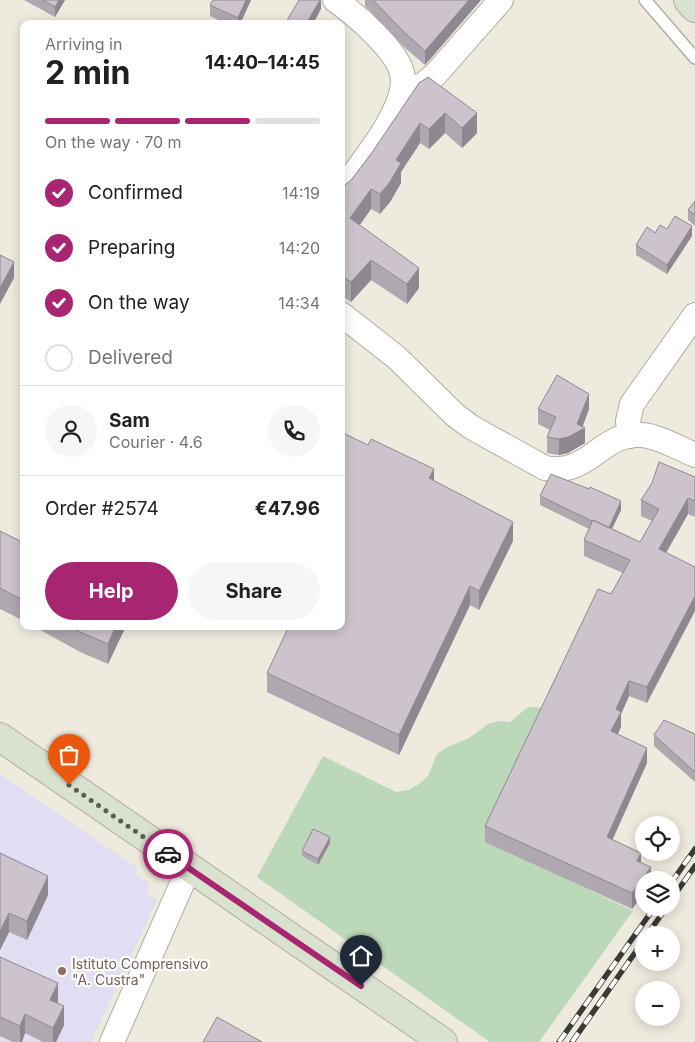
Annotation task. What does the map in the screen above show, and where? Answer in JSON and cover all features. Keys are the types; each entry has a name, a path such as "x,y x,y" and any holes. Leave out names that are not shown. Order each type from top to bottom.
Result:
{"street":[{"path":"335,0 370,28 398,64 402,74 392,119 345,185"},
{"path":"399,94 424,84 436,75 501,0"},
{"path":"688,0 695,8"},
{"path":"630,436 628,421 632,404 695,315"},
{"path":"345,317 396,356 454,415 471,427 545,468 556,470 572,468 611,442 630,436 653,437 695,455"},
{"path":"0,737 443,1042"},
{"path":"112,1042 188,868"}],"lane":[{"path":"645,0 695,58"}],"shaded area":[{"name":"Istituto Comprensivo \"A. Custra\"","path":"0,774 137,868 134,874 150,884 146,894 157,900 91,1042 0,1042"}],"green space":[{"path":"528,707 548,708 489,841 633,911 539,1042 490,1042 257,877 323,756 396,792 408,790 428,776 437,754 447,747 469,738 488,724 499,721 510,722"}],"building":[{"path":"43,0 59,0 55,7"},
{"path":"213,0 246,0 238,18 210,5"},
{"path":"299,0 320,0 308,20 287,20"},
{"path":"373,0 469,0 425,51"},
{"path":"428,77 477,113 462,128 445,113 429,129 420,123 396,160 401,163 390,182 380,194 371,189 350,218 419,268 407,284 371,260 351,282 345,278 345,185 371,154 419,83"},
{"path":"695,201 695,215 688,210"},
{"path":"675,216 692,226 667,265 636,245 647,227 655,233 660,225 667,229"},
{"path":"0,255 14,262 0,288"},
{"path":"557,375 589,394 577,424 585,428 568,437 559,439 547,437 556,417 538,409"},
{"path":"345,434 368,445 371,439 434,469 429,478 513,522 479,591 470,586 399,735 267,673 287,630 345,630"},
{"path":"659,462 695,477 695,501 688,498 659,549 695,567 695,596 647,687 629,681 616,709 621,712 611,731 647,748 607,837 635,850 635,861 651,867 648,871 635,871 635,889 632,893 485,826 598,589 611,594 630,560 584,540 593,520 640,542 659,509 641,500 652,483"},
{"path":"551,474 589,489 590,487 621,501 609,528 540,496"},
{"path":"0,531 20,541 20,599 0,588"},
{"path":"77,630 114,630 108,644"},
{"path":"664,720 695,734 695,772 654,735"},
{"path":"313,829 330,837 318,859 302,851"},
{"path":"0,853 48,876 27,921 9,913 0,931"},
{"path":"0,957 58,983 50,1000 64,1006 53,1028 25,1014 20,1026 0,1017"},
{"path":"217,1017 262,1042 203,1042"}],"railway":[{"path":"679,871 695,849"},
{"path":"680,887 695,866"},
{"path":"559,1042 648,916"},
{"path":"653,926 660,916"},
{"path":"572,1042 635,953"}],"way so far":[{"path":"69,785 168,854"}],"place":[{"name":"Istituto Comprensivo \"A. Custra\"","path":"62,971"}],"route":[{"path":"168,854 361,986"}]}
